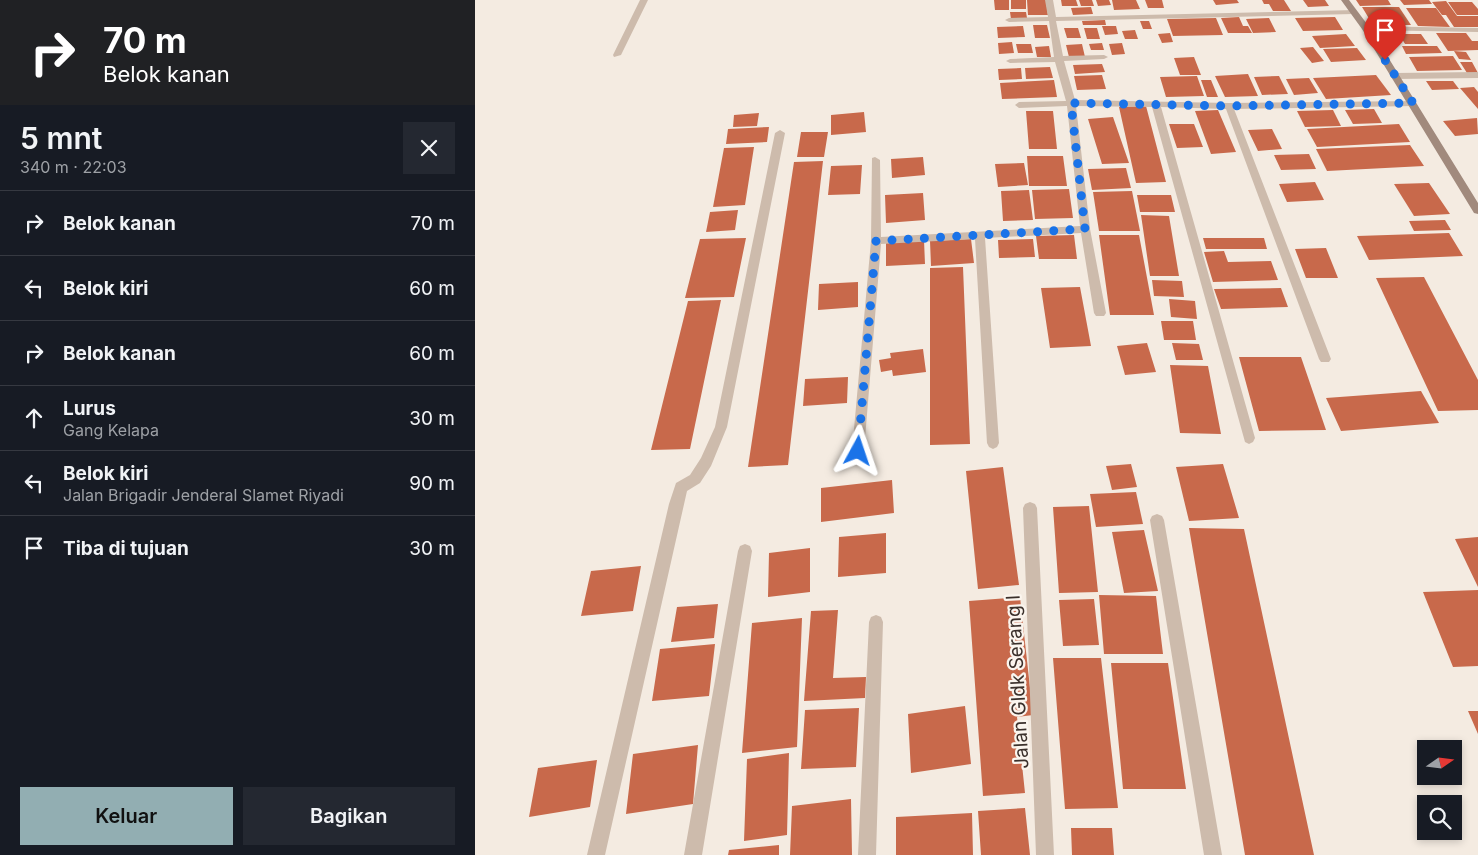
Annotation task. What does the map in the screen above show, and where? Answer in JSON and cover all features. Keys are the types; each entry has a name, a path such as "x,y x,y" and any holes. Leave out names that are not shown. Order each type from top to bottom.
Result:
{"main road":[{"path":"1345,0 1366,28 1478,211"}],"street":[{"path":"617,55 644,0"},
{"path":"1049,0 1059,60 1071,103 1085,229 1099,313"},
{"path":"1009,20 1353,12"},
{"path":"1366,28 1478,30"},
{"path":"1010,61 1103,58"},
{"path":"1395,76 1478,75"},
{"path":"1019,105 1071,103 1229,106 1413,103"},
{"path":"1156,104 1249,438"},
{"path":"1229,106 1325,359"},
{"path":"595,855 681,487 695,478 706,462 721,427 780,133"},
{"path":"858,451 876,241 875,160"},
{"path":"876,241 1085,229"},
{"path":"979,236 993,443"},
{"name":"Jalan Gldk Serang I","path":"1029,508 1045,855"},
{"path":"1157,520 1213,855"},
{"path":"693,855 745,551"},
{"path":"867,855 876,622"}],"building":[{"path":"994,0 1009,0 1009,10 995,10"},
{"path":"1011,0 1026,0 1026,9 1011,9"},
{"path":"1027,0 1046,0 1048,15 1028,15"},
{"path":"1061,0 1076,0 1078,6 1062,6"},
{"path":"1079,0 1092,0 1094,6 1081,6"},
{"path":"1096,0 1109,0 1111,5 1098,6"},
{"path":"1112,0 1136,0 1140,9 1114,10"},
{"path":"1145,0 1162,0 1164,8 1148,8"},
{"path":"1213,0 1237,0 1239,3 1216,5"},
{"path":"1262,0 1284,0 1291,11 1273,11 1269,4 1264,4"},
{"path":"1303,0 1325,0 1329,6 1308,7"},
{"path":"1356,0 1388,0 1391,5 1360,6"},
{"path":"1400,0 1429,0 1432,4 1404,5"},
{"path":"1446,1 1457,16 1478,16 1478,27 1454,27 1446,15 1442,15 1432,2"},
{"path":"1448,2 1472,2 1478,9 1478,15 1457,15"},
{"path":"1091,7 1093,14 1073,15 1071,8"},
{"path":"1362,7 1399,7 1411,25 1373,25"},
{"path":"1406,8 1436,8 1450,27 1418,26"},
{"path":"1010,12 1026,12 1027,18 1011,19"},
{"path":"1239,17 1243,26 1248,26 1252,33 1228,33 1221,18"},
{"path":"1335,17 1343,30 1303,31 1295,18"},
{"path":"1216,18 1223,35 1173,36 1167,19"},
{"path":"1269,18 1276,32 1253,33 1246,19"},
{"path":"1105,20 1106,25 1083,25 1082,21"},
{"path":"1140,21 1149,21 1152,29 1143,29"},
{"path":"1033,25 1047,25 1050,38 1035,38"},
{"path":"1023,26 1025,37 998,38 997,27"},
{"path":"1102,26 1116,26 1118,34 1105,35"},
{"path":"1064,28 1078,28 1081,38 1067,38"},
{"path":"1084,28 1097,28 1100,39 1087,39"},
{"path":"1135,30 1138,39 1125,39 1122,31"},
{"path":"1170,33 1173,42 1162,43 1158,34"},
{"path":"1379,33 1393,33 1400,44 1385,44"},
{"path":"1436,33 1466,33 1472,41 1478,41 1478,50 1448,51"},
{"path":"1346,34 1355,46 1320,48 1312,36"},
{"path":"1399,34 1421,34 1428,44 1405,44"},
{"path":"1012,42 1014,53 999,54 998,43"},
{"path":"1102,43 1104,50 1091,50 1089,44"},
{"path":"1122,43 1125,54 1112,55 1109,44"},
{"path":"1016,44 1031,44 1033,53 1018,53"},
{"path":"1082,44 1085,57 1069,57 1066,45"},
{"path":"1049,46 1051,57 1037,57 1035,47"},
{"path":"1402,46 1437,46 1442,53 1406,54"},
{"path":"1313,47 1324,61 1312,63 1300,48"},
{"path":"1357,48 1366,60 1331,62 1323,49"},
{"path":"1454,51 1466,52 1471,60 1459,59"},
{"path":"1453,56 1462,70 1417,71 1409,57"},
{"path":"1194,57 1201,75 1180,75 1174,58"},
{"path":"1460,62 1472,62 1478,73 1467,73"},
{"path":"1102,64 1105,72 1075,74 1073,65"},
{"path":"1050,67 1053,78 1026,79 1025,68"},
{"path":"1021,68 1022,79 999,80 998,69"},
{"path":"1248,74 1258,96 1225,97 1215,76"},
{"path":"1102,75 1106,89 1077,90 1074,76"},
{"path":"1376,75 1391,95 1326,99 1313,78"},
{"path":"1197,76 1204,96 1166,97 1160,77"},
{"path":"1279,76 1288,94 1262,95 1254,77"},
{"path":"1309,78 1318,93 1294,95 1286,79"},
{"path":"1054,80 1057,97 1002,99 1000,83"},
{"path":"1201,80 1211,80 1218,97 1207,97"},
{"path":"1426,81 1453,81 1459,89 1432,90"},
{"path":"1474,87 1478,92 1478,109 1460,88"},
{"path":"1146,106 1166,182 1136,183 1119,107"},
{"path":"1374,109 1382,123 1353,124 1345,110"},
{"path":"1218,110 1236,152 1211,154 1195,111"},
{"path":"1333,110 1341,126 1305,127 1297,111"},
{"path":"1026,111 1053,111 1057,149 1029,149"},
{"path":"864,112 866,132 831,135 831,115"},
{"path":"759,113 757,126 733,127 734,115"},
{"path":"1113,117 1129,163 1102,164 1088,119"},
{"path":"1477,118 1478,134 1455,136 1443,121"},
{"path":"1169,124 1194,124 1203,147 1177,148"},
{"path":"1399,124 1410,142 1317,147 1307,129"},
{"path":"769,127 767,142 726,144 728,129"},
{"path":"1272,129 1282,149 1258,151 1248,130"},
{"path":"801,132 828,132 824,157 797,157"},
{"path":"1410,145 1424,166 1327,171 1316,149"},
{"path":"754,147 745,205 713,207 724,148"},
{"path":"1309,154 1316,169 1281,170 1274,155"},
{"path":"1027,156 1063,156 1067,186 1029,186"},
{"path":"923,157 925,175 892,178 891,159"},
{"path":"823,161 788,465 748,467 794,162"},
{"path":"1024,163 1028,185 998,187 995,164"},
{"path":"862,165 860,194 828,195 831,166"},
{"path":"1126,168 1131,188 1092,190 1088,169"},
{"path":"1315,182 1324,200 1287,202 1279,184"},
{"path":"1429,183 1450,214 1414,216 1394,184"},
{"path":"1069,189 1073,218 1035,219 1032,190"},
{"path":"1029,190 1033,220 1003,221 1001,191"},
{"path":"1132,191 1140,231 1099,231 1093,192"},
{"path":"923,193 925,220 886,223 885,195"},
{"path":"1137,195 1171,195 1175,212 1140,212"},
{"path":"738,210 735,230 706,232 710,212"},
{"path":"1141,215 1169,216 1179,276 1150,276"},
{"path":"1445,220 1451,230 1414,231 1409,221"},
{"path":"1449,233 1463,256 1369,260 1357,236"},
{"path":"1074,235 1077,259 1039,259 1036,236"},
{"path":"1099,235 1139,235 1154,315 1110,315"},
{"path":"746,238 734,297 685,298 700,239"},
{"path":"1203,238 1264,238 1267,249 1206,249"},
{"path":"971,239 974,263 931,266 930,241"},
{"path":"1033,239 1035,257 999,258 998,240"},
{"path":"924,240 925,264 886,266 886,242"},
{"path":"1326,248 1338,278 1306,278 1295,249"},
{"path":"1224,251 1228,262 1271,261 1278,280 1213,282 1204,252"},
{"path":"963,267 970,444 930,445 930,268"},
{"path":"1424,277 1478,380 1478,410 1438,411 1376,278"},
{"path":"1152,280 1182,281 1184,297 1154,296"},
{"path":"858,282 858,307 818,310 819,284"},
{"path":"1080,287 1091,346 1050,348 1041,288"},
{"path":"1281,288 1288,307 1221,309 1214,289"},
{"path":"1169,299 1195,301 1197,319 1171,317"},
{"path":"721,300 690,449 651,450 688,301"},
{"path":"1161,321 1193,321 1196,340 1164,340"},
{"path":"1147,343 1156,372 1125,375 1117,346"},
{"path":"1172,343 1199,344 1203,360 1176,360"},
{"path":"923,349 926,372 893,376 892,370 881,372 879,360 891,358 890,353"},
{"path":"1239,357 1301,357 1326,430 1259,431"},
{"path":"1170,365 1208,366 1221,434 1180,433"},
{"path":"848,377 847,403 803,406 805,379"},
{"path":"1421,391 1439,423 1341,431 1326,398"},
{"path":"1131,464 1137,487 1112,490 1106,466"},
{"path":"1223,464 1239,518 1189,521 1176,467"},
{"path":"1003,467 1019,585 978,589 966,471"},
{"path":"892,480 894,513 821,522 821,488"},
{"path":"1136,492 1143,524 1096,527 1090,494"},
{"path":"1089,506 1098,592 1059,593 1053,507"},
{"path":"1189,528 1244,529 1314,855 1245,855"},
{"path":"1144,530 1158,591 1124,593 1112,532"},
{"path":"886,533 886,573 838,577 839,537"},
{"path":"1478,537 1478,587 1455,539"},
{"path":"810,548 810,592 768,597 769,553"},
{"path":"641,566 633,611 581,616 591,571"},
{"path":"1478,590 1478,666 1453,667 1423,592"},
{"path":"1099,595 1156,596 1163,654 1104,654"},
{"path":"1020,597 1033,715 1017,717 1025,793 983,796 969,601"},
{"path":"1094,599 1099,645 1063,646 1059,600"},
{"path":"718,604 714,638 671,642 677,607"},
{"path":"838,610 833,678 866,677 865,698 804,701 811,611"},
{"path":"802,618 797,747 742,753 752,623"},
{"path":"715,644 709,696 652,701 660,649"},
{"path":"1053,658 1101,658 1118,808 1065,809"},
{"path":"1111,663 1168,663 1186,789 1123,789"},
{"path":"965,706 971,764 911,773 908,714"},
{"path":"859,708 856,767 801,769 805,710"},
{"path":"1468,711 1478,711 1478,734"},
{"path":"698,745 693,804 626,814 633,754"},
{"path":"789,753 787,835 744,841 747,759"},
{"path":"597,760 590,807 529,817 538,768"},
{"path":"851,799 852,855 790,855 792,806"},
{"path":"1025,808 1030,855 981,855 978,811"},
{"path":"972,813 973,855 896,855 896,817"},
{"path":"1071,828 1112,828 1114,855 1072,855"},
{"path":"779,845 779,855 728,855 729,850"}],"route":[{"path":"858,451 876,241 1085,229 1071,103 1229,106 1413,103 1385,60"}]}
